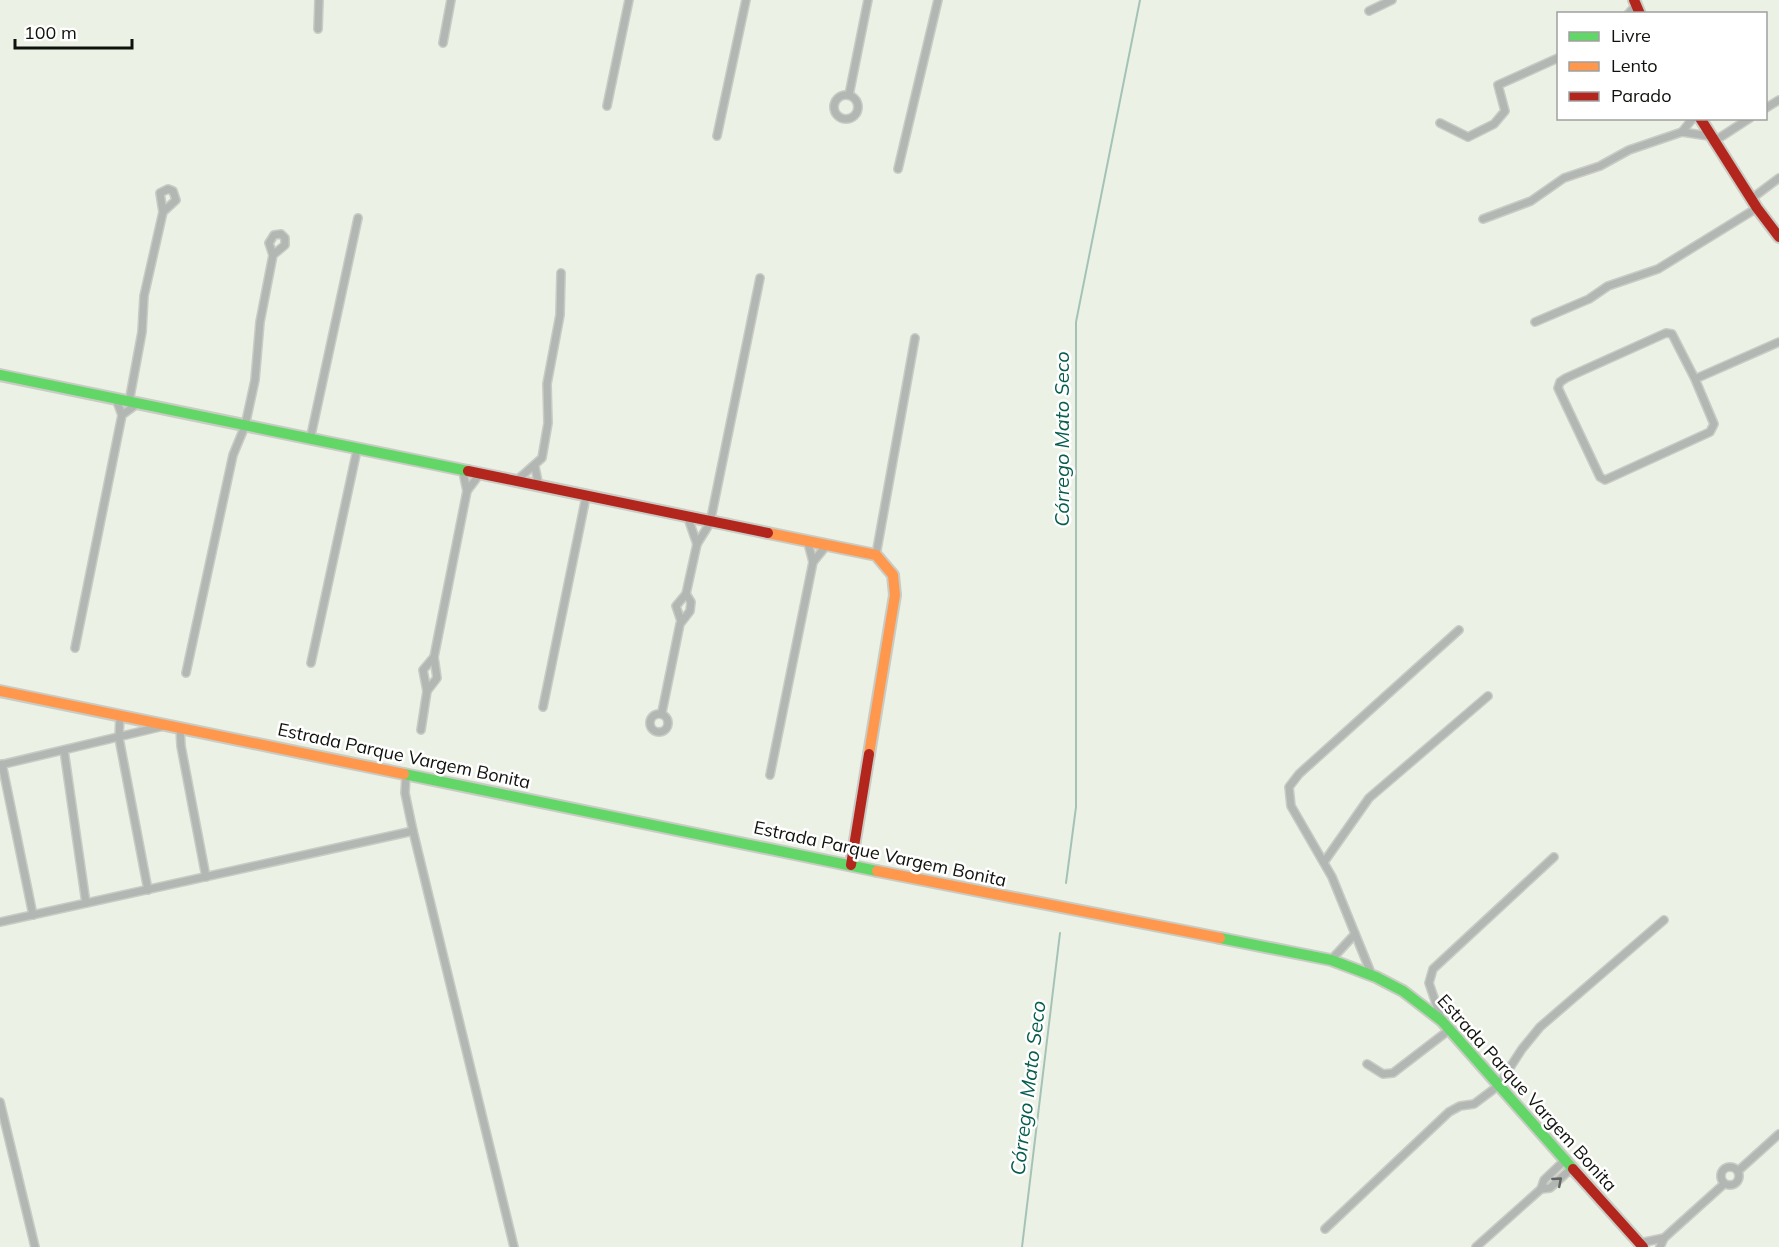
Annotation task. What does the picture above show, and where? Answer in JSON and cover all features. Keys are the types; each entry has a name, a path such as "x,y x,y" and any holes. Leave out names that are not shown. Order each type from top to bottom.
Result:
{"main road":[{"path":"1701,120 1754,204 1779,237"},
{"path":"0,375 586,498 876,555 893,575 895,595 851,865"},
{"name":"Estrada Parque Vargem Bonita","path":"0,691 851,865 1331,960 1371,973 1406,991 1445,1026 1642,1246"}],"street":[{"path":"318,30 319,0"},
{"path":"443,43 451,0"},
{"path":"607,106 629,0"},
{"path":"717,136 746,0"},
{"path":"849,95 868,0"},
{"path":"898,169 938,0"},
{"path":"1369,11 1392,0"},
{"path":"1440,123 1468,137 1494,124 1505,111 1498,85 1557,58"},
{"path":"1682,132 1691,120"},
{"path":"1483,219 1531,201 1564,178 1600,166 1629,150 1682,132 1711,139 1746,120"},
{"path":"1534,322 1589,299 1608,286 1658,269 1754,204 1779,178"},
{"path":"75,648 122,416 133,403 144,296 162,212"},
{"path":"310,440 358,218"},
{"path":"186,673 233,455 245,426 255,380 260,322 273,255"},
{"path":"515,482 535,467 542,458 548,423 547,384 560,315 561,273"},
{"path":"662,712 681,621 676,606 686,594 697,544 710,523 760,278"},
{"path":"1668,332 1672,334 1695,379 1714,424 1712,430 1605,480 1600,477 1558,388 1560,382 1566,378 1668,332"},
{"path":"876,555 915,338"},
{"path":"1695,379 1779,342"},
{"path":"116,399 122,416"},
{"path":"311,663 357,450"},
{"path":"535,467 539,487"},
{"path":"427,692 436,678 435,657 467,491 464,472"},
{"path":"467,491 479,475"},
{"path":"543,707 586,498"},
{"path":"688,518 697,544"},
{"path":"770,775 813,562 808,543"},
{"path":"813,562 826,546"},
{"path":"681,621 688,615 691,606 686,594"},
{"path":"1371,973 1324,862 1291,806 1288,795 1291,783 1459,630"},
{"path":"421,730 427,692 423,670 435,657"},
{"path":"1324,862 1369,798 1488,696"},
{"path":"120,715 119,738 148,891"},
{"path":"33,915 1,764 119,738 168,724"},
{"path":"180,727 181,746 206,877"},
{"path":"64,750 86,903"},
{"path":"406,775 405,793 412,831 514,1247"},
{"path":"0,922 412,831"},
{"path":"1367,1064 1383,1074 1393,1073 1445,1026 1430,983 1433,969 1554,857"},
{"path":"1325,1229 1449,1112 1460,1106 1474,1104 1498,1086 1522,1049 1540,1027 1664,920"},
{"path":"1331,960 1355,934"},
{"path":"0,1102 34,1247"},
{"path":"1738,1171 1779,1134"},
{"path":"1476,1247 1541,1189 1544,1180 1570,1163"},
{"path":"1541,1189 1550,1188 1570,1163"},
{"path":"1642,1246 1664,1238 1724,1184 1734,1185 1740,1176 1738,1171 1734,1168 1724,1169 1721,1179 1724,1184"},
{"path":"1660,1247 1664,1238"}],"waterway":[{"name":"Córrego Mato Seco","path":"1066,883 1076,807 1076,322 1140,0"},
{"name":"Córrego Mato Seco","path":"1022,1247 1060,933"}],"traffic: fast":[{"path":"0,375 468,471"},
{"path":"404,774 877,871"},
{"path":"1220,938 1331,960 1376,977 1403,991 1442,1021 1573,1169"}],"traffic: slow":[{"path":"768,533 876,555 893,575 895,595 869,754"},
{"path":"0,691 404,774"},
{"path":"877,871 1220,938"}],"traffic: jam":[{"path":"1634,0 1639,12"},
{"path":"1701,120 1757,208 1779,237"},
{"path":"468,471 768,533"},
{"path":"851,865 869,754"},
{"path":"1573,1169 1643,1247"}]}
